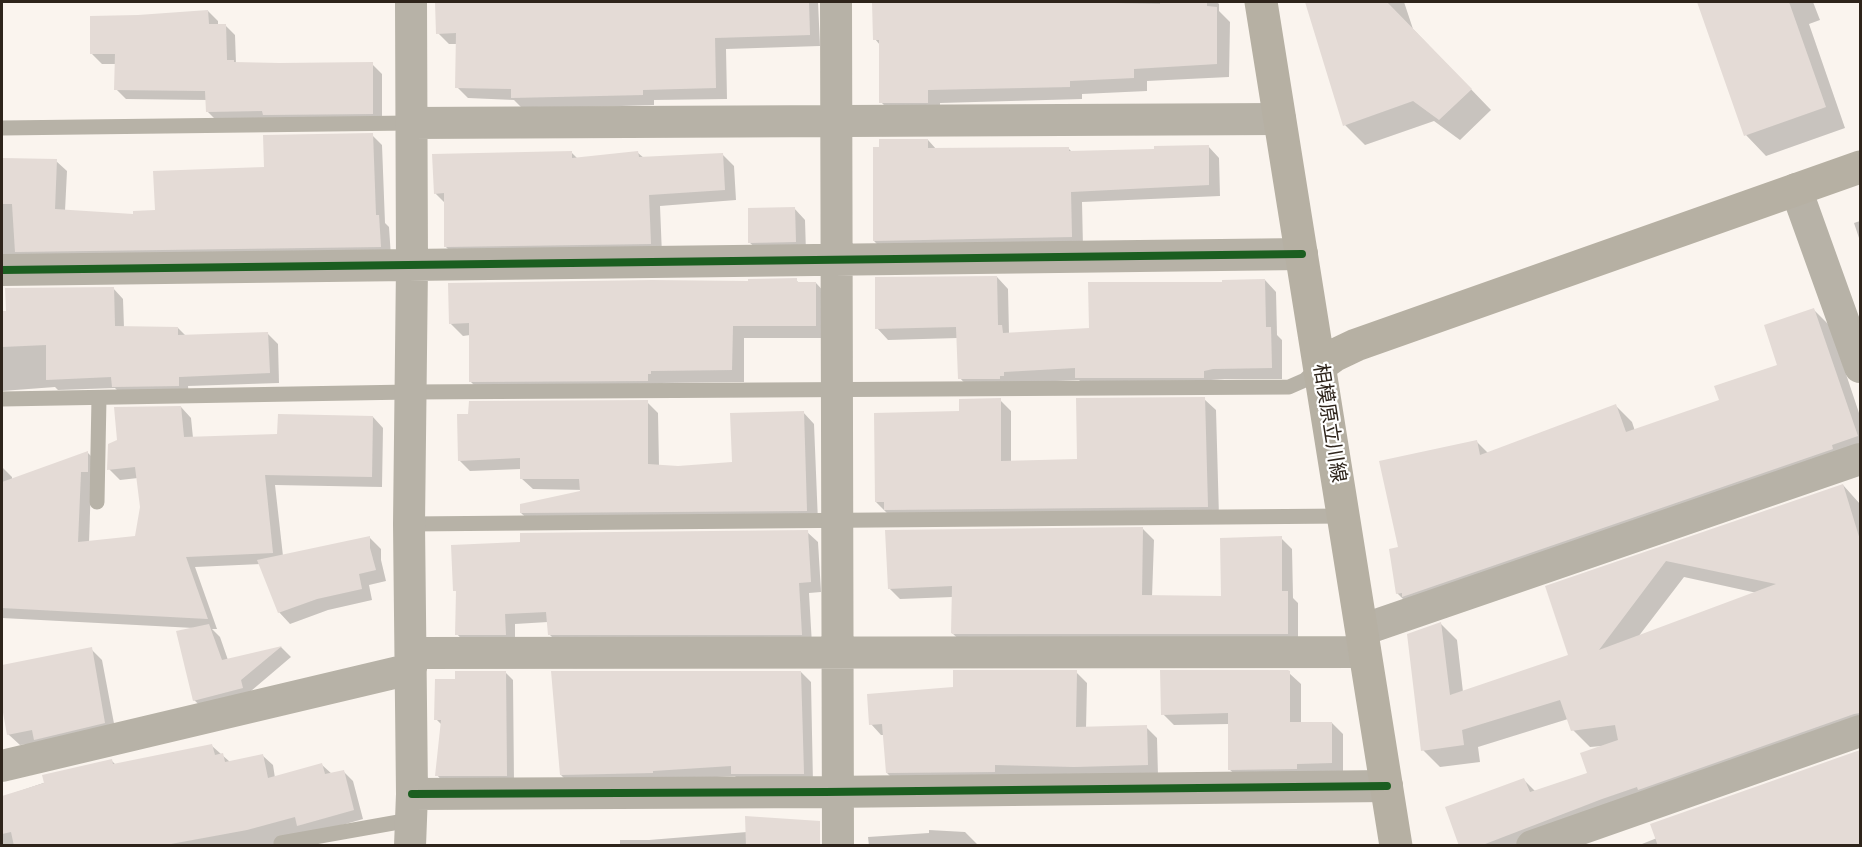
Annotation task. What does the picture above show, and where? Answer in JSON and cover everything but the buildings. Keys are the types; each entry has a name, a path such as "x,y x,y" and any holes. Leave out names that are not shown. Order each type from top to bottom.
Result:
{"main road":[{"name":"相模原立川線","path":"1261,2 1396,846"},
{"path":"1320,366 1335,355 1356,345 1860,167"}],"street":[{"path":"411,2 412,266 409,524 411,820 838,792 1387,786"},
{"path":"836,2 838,846"},
{"path":"411,123 1280,119"},
{"path":"1796,189 1860,367"},
{"path":"2,270 1302,254"},
{"path":"2,766 411,661 837,654 1364,641 1860,459"},
{"path":"1532,846 1860,731"}],"lane":[{"path":"2,128 411,123"},
{"path":"2,399 410,392 1289,387 1305,380 1320,366"},
{"path":"97,502 99,398"},
{"path":"409,524 1344,516"},
{"path":"281,843 411,820"}],"cycle path":[{"path":"2,270 1302,254"},
{"path":"412,794 1387,786"}]}
